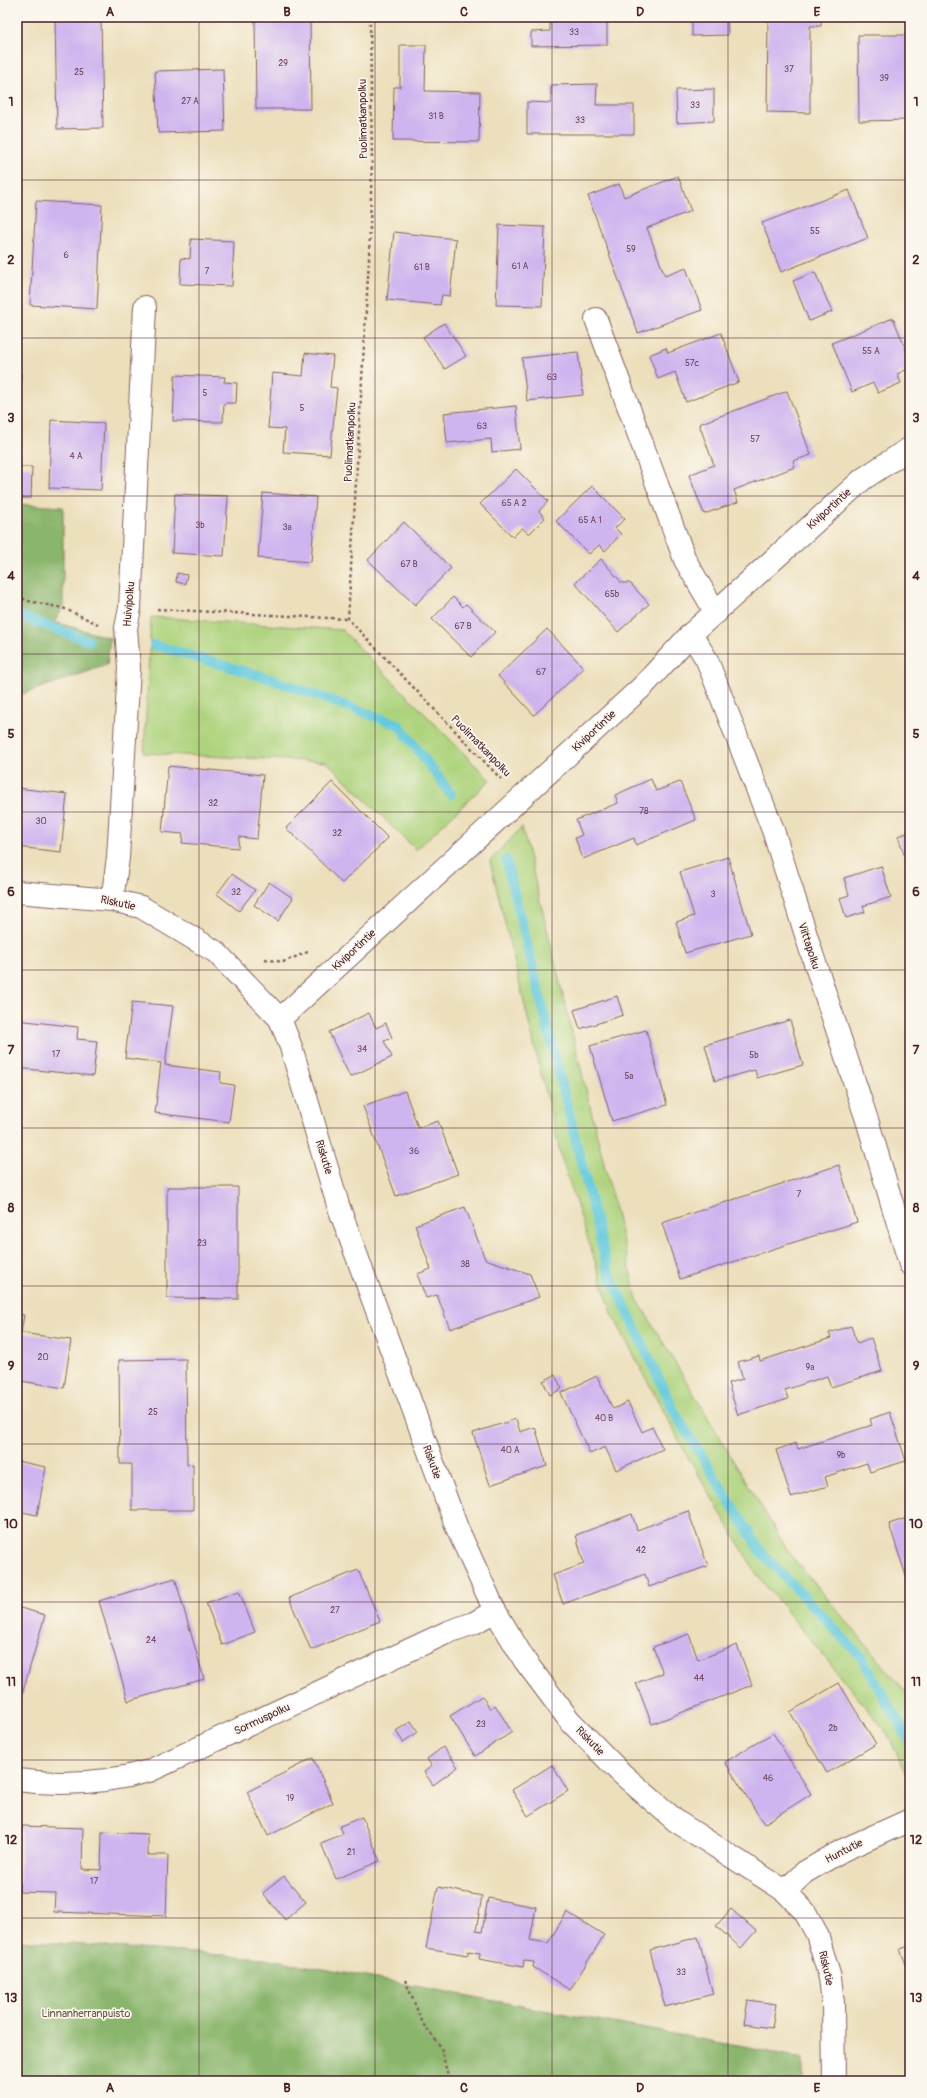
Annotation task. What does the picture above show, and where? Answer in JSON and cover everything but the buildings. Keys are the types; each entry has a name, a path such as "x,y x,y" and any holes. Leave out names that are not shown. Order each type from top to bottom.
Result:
{"street":[{"name":"Huivipolku","path":"112,900 118,858 129,676 128,618 145,307"},
{"path":"596,319 685,560 716,613"},
{"name":"Kiviportintie","path":"280,1019 643,686 691,634 863,479 910,448"},
{"name":"Viittapolku","path":"691,634 707,660 773,830 868,1123 910,1264"},
{"name":"Riskutie","path":"17,892 112,900 141,907 216,952 280,1019 291,1047 338,1205 455,1522 467,1552 495,1611 525,1661 570,1721 621,1773 676,1821 785,1891 805,1912 817,1934 825,1957 832,2003 834,2081"},
{"name":"Sormuspolku","path":"17,1780 44,1784 101,1781 149,1771 448,1632 474,1623 495,1611"},
{"name":"Huntutie","path":"785,1891 805,1872 843,1850 910,1820"}],"path":[{"name":"Puolimatkanpolku","path":"370,17 372,160 369,259 348,619 520,799"},
{"path":"17,596 28,601 63,608 98,624 128,618 348,619"},
{"path":"405,1980 423,2024 441,2047 449,2081"}],"green space":[{"path":"17,504 63,507 63,608 54,622 110,638 107,665 17,696"},
{"path":"151,617 342,630 490,780 416,850 327,762 144,753"},
{"path":"522,827 637,1299 789,1553 910,1697 910,1781 887,1733 757,1575 689,1459 612,1314 561,1156 490,861"},
{"name":"Linnanherranpuisto","path":"17,1940 264,1958 802,2058 802,2081 17,2081"}],"waterway":[{"path":"17,615 89,641"},
{"path":"154,645 271,679 399,725 451,794"},
{"path":"506,860 608,1270 675,1413 761,1552 862,1658 910,1742"}]}
